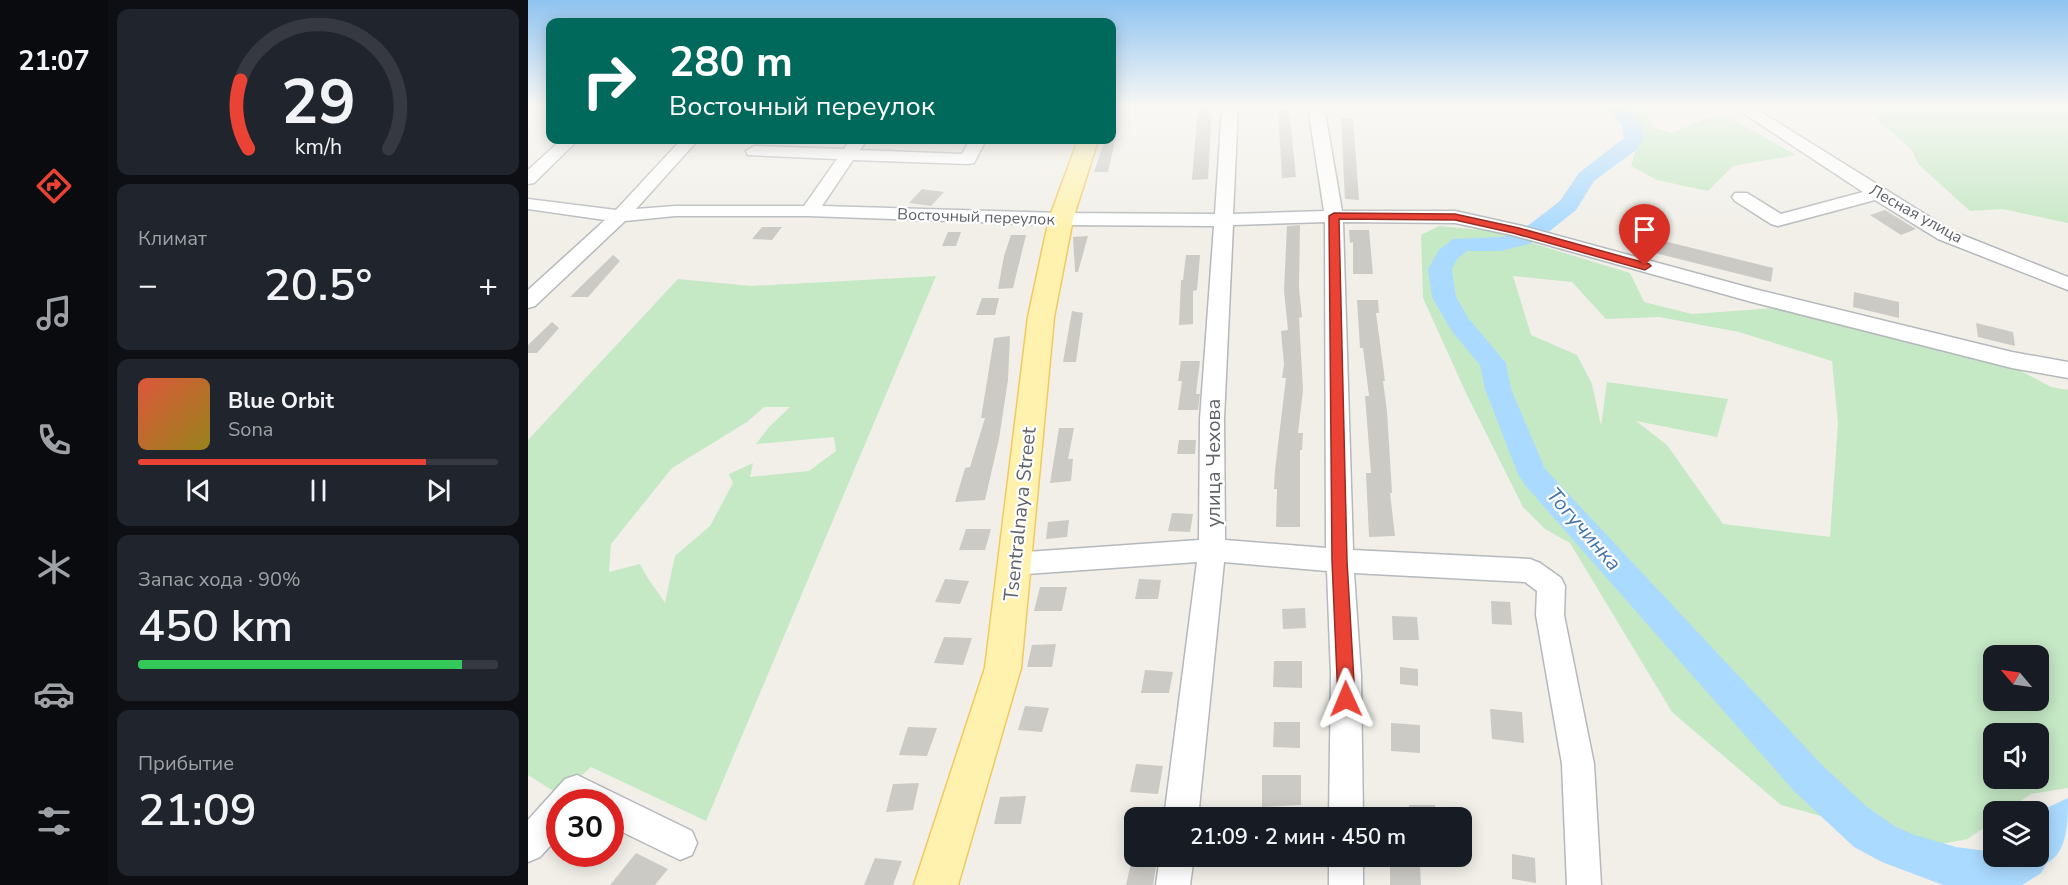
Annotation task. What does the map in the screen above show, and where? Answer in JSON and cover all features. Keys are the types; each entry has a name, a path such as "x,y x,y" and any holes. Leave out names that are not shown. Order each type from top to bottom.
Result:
{"main road":[{"name":"Tsentralnaya Street","path":"936,885 1003,668 1041,317 1061,219 1085,148"}],"street":[{"path":"528,179 561,148"},
{"path":"528,301 620,216 682,148"},
{"path":"809,211 853,148"},
{"path":"866,148 968,159 974,148"},
{"name":"улица Чехова","path":"1182,807 1212,550 1212,419 1227,148"},
{"path":"1323,148 1334,216 1340,561 1346,675 1346,807"},
{"name":"Лесная улица","path":"1807,148 1945,235 2068,284"},
{"path":"1741,197 1778,220 1878,194"},
{"name":"Восточный переулок","path":"528,204 620,216 675,211 809,211 1061,219 1223,220 1334,216 1455,217 1515,230 1774,301 2012,360 2068,370"},
{"path":"1014,564 1212,550 1340,561 1530,571 1551,586 1550,615 1578,764 1584,885"},
{"path":"624,815 680,843"},
{"path":"528,845 546,825"},
{"path":"1173,885 1175,867"},
{"path":"1346,867 1346,885"}],"green space":[{"path":"1636,148 1784,148 1796,155 1733,166 1708,191 1657,180 1631,166"},
{"path":"2068,148 2068,223 2003,209 1970,211 1919,165 1911,149"},
{"path":"1439,226 1492,231 1630,273 1644,302 1692,314 1775,308 2008,364 2051,387 2068,390 2068,788 2031,794 2021,801 1983,801 1983,828 1968,839 1930,846 1781,805 1672,712 1570,543 1545,529 1523,507 1466,393 1423,298 1421,235","holes":["1513,276 1572,282 1606,319 1659,317 1739,332 1832,361 1838,423 1830,537 1723,524 1667,445 1636,421 1717,437 1728,399 1607,382 1601,426 1592,384 1577,355 1531,335"]},
{"path":"936,276 706,821 591,767 567,789 550,789 528,775 528,440 678,279 751,286","holes":["764,407 790,407 769,427 756,444 834,437 836,451 809,471 750,477 753,463 729,474 733,483 710,526 675,556 665,603 640,564 609,572 611,544 672,468 747,422"]}],"building":[{"path":"1102,148 1113,148 1108,172 1094,172"},
{"path":"1195,148 1210,148 1208,179 1192,180"},
{"path":"1280,148 1293,148 1296,177 1282,178"},
{"path":"1342,148 1355,148 1359,200 1345,199"},
{"path":"922,189 944,192 931,206 909,203"},
{"path":"1885,210 1916,229 1901,235 1870,215"},
{"path":"1300,225 1299,288 1302,317 1299,318 1303,390 1298,433 1303,433 1302,450 1300,450 1300,527 1276,527 1275,470 1286,378 1282,378 1284,364 1281,331 1288,330 1284,291 1287,226"},
{"path":"762,227 782,227 772,240 752,239"},
{"path":"1349,230 1369,230 1373,274 1353,274 1353,242 1350,243"},
{"path":"948,232 961,232 956,246 942,246"},
{"path":"1011,235 1026,235 1013,288 998,289 1004,256"},
{"path":"1088,236 1078,272 1075,272 1073,237"},
{"path":"1656,239 1773,268 1771,282 1651,252"},
{"path":"613,255 620,261 588,297 570,297"},
{"path":"1186,255 1200,255 1197,290 1193,291 1193,324 1179,325 1181,280 1183,280"},
{"path":"1854,292 1899,302 1899,318 1853,307"},
{"path":"982,298 999,298 995,315 976,315"},
{"path":"1357,300 1378,300 1379,313 1376,313 1385,381 1383,381 1392,493 1390,493 1395,536 1369,537 1366,473 1371,473 1365,396 1369,396 1363,348 1360,348"},
{"path":"1072,311 1083,313 1076,362 1063,362"},
{"path":"552,322 559,328 537,353 528,353 528,345"},
{"path":"1976,323 2013,332 2015,346 1978,337"},
{"path":"1010,336 1008,380 999,439 985,500 955,502 965,468 970,467 985,418 981,418 994,338"},
{"path":"1181,361 1200,361 1196,394 1200,394 1198,410 1178,410 1182,381 1178,381"},
{"path":"1059,428 1074,428 1068,459 1073,459 1071,481 1050,483"},
{"path":"1179,440 1196,440 1195,454 1177,454"},
{"path":"1172,513 1193,514 1190,532 1168,531"},
{"path":"1069,520 1067,537 1046,539 1048,522"},
{"path":"966,529 991,529 985,550 959,550"},
{"path":"945,579 969,581 960,604 935,602"},
{"path":"1139,579 1161,580 1158,599 1135,599"},
{"path":"1040,587 1067,587 1062,611 1034,611"},
{"path":"1491,601 1510,602 1512,625 1492,624"},
{"path":"1305,608 1306,628 1283,629 1282,609"},
{"path":"1392,616 1417,617 1419,640 1393,640"},
{"path":"944,637 972,638 963,665 934,663"},
{"path":"1056,644 1052,667 1027,667 1032,645"},
{"path":"1274,661 1302,661 1302,688 1273,687"},
{"path":"1400,667 1418,669 1418,686 1400,684"},
{"path":"1145,670 1173,672 1169,693 1141,693"},
{"path":"1025,706 1049,708 1042,732 1018,730"},
{"path":"1490,709 1522,712 1524,743 1492,739"},
{"path":"1274,722 1300,722 1300,748 1273,747"},
{"path":"1391,723 1420,725 1420,753 1391,751"},
{"path":"908,727 937,728 927,756 899,755"},
{"path":"1136,764 1163,766 1158,794 1130,792"},
{"path":"1262,775 1301,775 1301,805 1262,807"},
{"path":"919,783 913,810 886,812 893,784"},
{"path":"1026,796 1021,824 994,824 1000,797"},
{"path":"1409,805 1435,805 1435,807 1409,807"},
{"path":"636,853 668,869 655,885 610,885"},
{"path":"1512,854 1535,858 1536,883 1512,879"},
{"path":"875,858 902,861 893,885 864,885"},
{"path":"1130,867 1156,867 1153,885 1126,885"},
{"path":"1390,867 1420,867 1421,885 1390,885"}],"waterway":[{"name":"Тогучинка","path":"1626,148 1586,177 1568,205 1538,229 1521,239 1501,244 1461,244 1447,255 1440,269 1444,297 1460,324 1493,363 1498,389 1528,466 1535,477 1808,777 1852,820 1880,840 1915,856 1935,862 1975,872 1992,873 2015,867"},
{"name":"Тогучинка","path":"2049,831 2054,824 2068,818"}],"route":[{"path":"1346,699 1340,561 1334,216 1455,217 1515,230 1645,266"}]}
